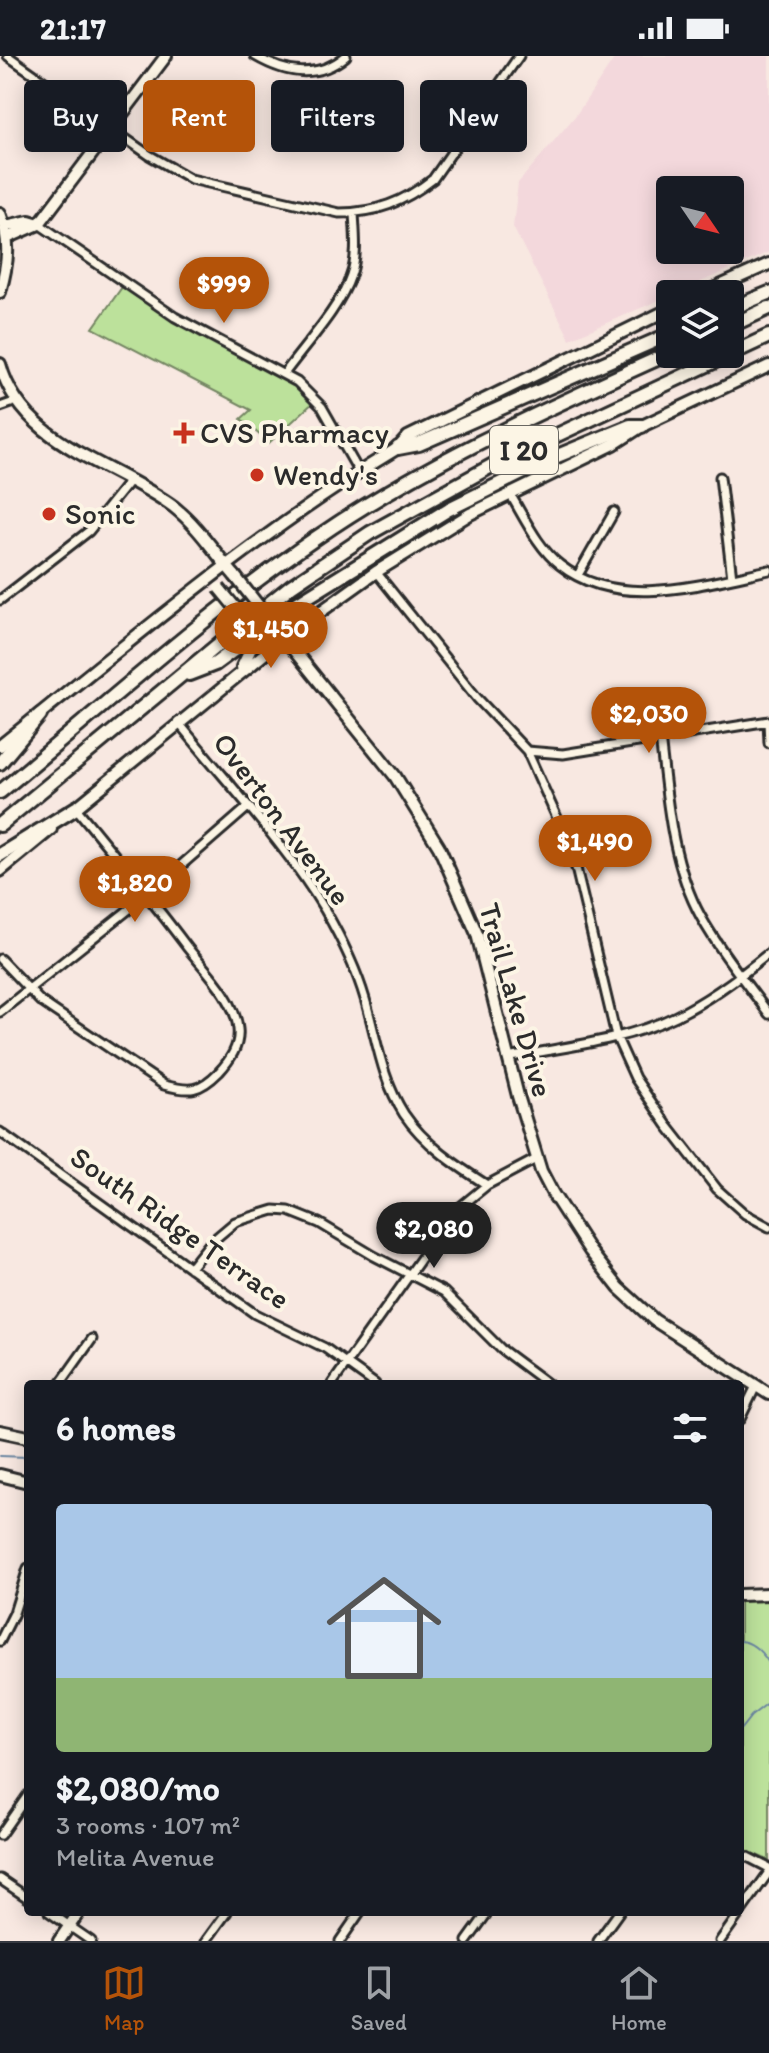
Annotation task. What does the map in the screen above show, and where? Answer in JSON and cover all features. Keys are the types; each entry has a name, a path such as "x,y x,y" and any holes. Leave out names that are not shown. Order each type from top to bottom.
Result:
{"highway":[{"path":"744,303 769,293"},
{"path":"744,320 769,308"},
{"name":"I 20","path":"0,825 291,586 408,510 522,450 769,336"},
{"path":"398,448 419,444 656,340"},
{"name":"I 20","path":"0,792 221,608 329,529 440,463 656,360"},
{"path":"177,678 215,664 296,604 462,502 550,459 630,426 642,426"},
{"path":"0,763 40,715"},
{"path":"0,855 76,808"}],"main road":[{"path":"127,108 166,56"},
{"path":"7,231 29,221 39,224 94,152"},
{"path":"0,213 7,231 8,266 0,292"},
{"path":"733,280 769,264"},
{"path":"0,746 226,565 398,448 408,437 656,316"},
{"name":"Trail Lake Drive","path":"0,364 9,389 36,425 177,509 195,526 395,776 439,847 477,934 507,1058 541,1171 553,1194 590,1251 619,1288 654,1320 743,1380"},
{"path":"0,871 236,675 280,633 443,530 614,444 642,426 769,366"},
{"path":"197,587 219,588 253,629 256,638 252,650 236,675"},
{"name":"Trail Lake Drive","path":"744,1381 769,1394"},
{"path":"0,1431 24,1436"},
{"path":"0,1475 24,1481"},
{"path":"744,1595 769,1594"},
{"path":"59,1941 76,1916"}],"street":[{"path":"8,56 42,80"},
{"path":"255,56 289,71 311,73 334,66 346,56"},
{"path":"127,140 191,179 291,204 354,213 399,202 433,179 519,56"},
{"path":"284,374 336,303 352,274 354,213"},
{"path":"39,224 175,317 284,374 322,407 359,472"},
{"path":"0,407 17,401"},
{"path":"720,477 732,578"},
{"path":"0,600 89,531 130,480"},
{"path":"510,494 551,557 561,566 601,587 643,592 769,570"},
{"path":"578,575 614,512"},
{"path":"376,572 477,698 527,751 576,868 616,1036 635,1078 717,1189 738,1208 769,1227"},
{"path":"527,751 563,754 769,721 769,743"},
{"name":"Overton Avenue","path":"178,722 299,872 341,939 365,997 382,1069 405,1116 433,1146 487,1185"},
{"path":"660,737 679,863 700,917 769,1014"},
{"path":"0,959 40,1001 164,1085 188,1091 204,1085 217,1074 236,1049 239,1039 235,1016 222,993 76,808"},
{"path":"0,1012 147,895 247,808"},
{"path":"507,1058 616,1036 677,1016 740,976 769,953"},
{"name":"South Ridge Terrace","path":"0,1132 255,1314 314,1342 370,1380"},
{"path":"335,1380 454,1212 487,1185 538,1158"},
{"path":"190,1268 210,1243 235,1222 274,1210 289,1211 319,1223 410,1276 444,1292 501,1349 543,1380"},
{"path":"63,1380 92,1339"},
{"path":"744,1411 755,1388"},
{"path":"0,1641 14,1613 24,1581"},
{"path":"0,1835 24,1801"},
{"path":"744,1855 769,1870 744,1906"},
{"path":"0,1879 24,1895"},
{"path":"55,1916 91,1941"},
{"path":"206,1941 224,1916"},
{"path":"340,1941 357,1916"},
{"path":"467,1941 485,1916"},
{"path":"598,1941 616,1916"},
{"path":"720,1941 737,1916"}],"shaded area":[{"path":"616,56 769,56 769,252 744,263 744,176 656,176 656,264 742,264 705,280 656,280 656,301 570,339 513,227 518,183 576,115"}],"green space":[{"path":"125,283 157,306 284,374 316,400 269,443 241,419 251,410 93,328"},
{"path":"769,1599 769,1860 744,1850 744,1601"}],"waterway":[{"path":"0,1456 24,1457"},
{"path":"744,1642 757,1648 769,1663"},
{"path":"744,1725 769,1702"}],"place":[{"name":"CVS Pharmacy","path":"184,433"},
{"name":"Wendy's","path":"257,475"},
{"name":"Sonic","path":"49,514"}]}
